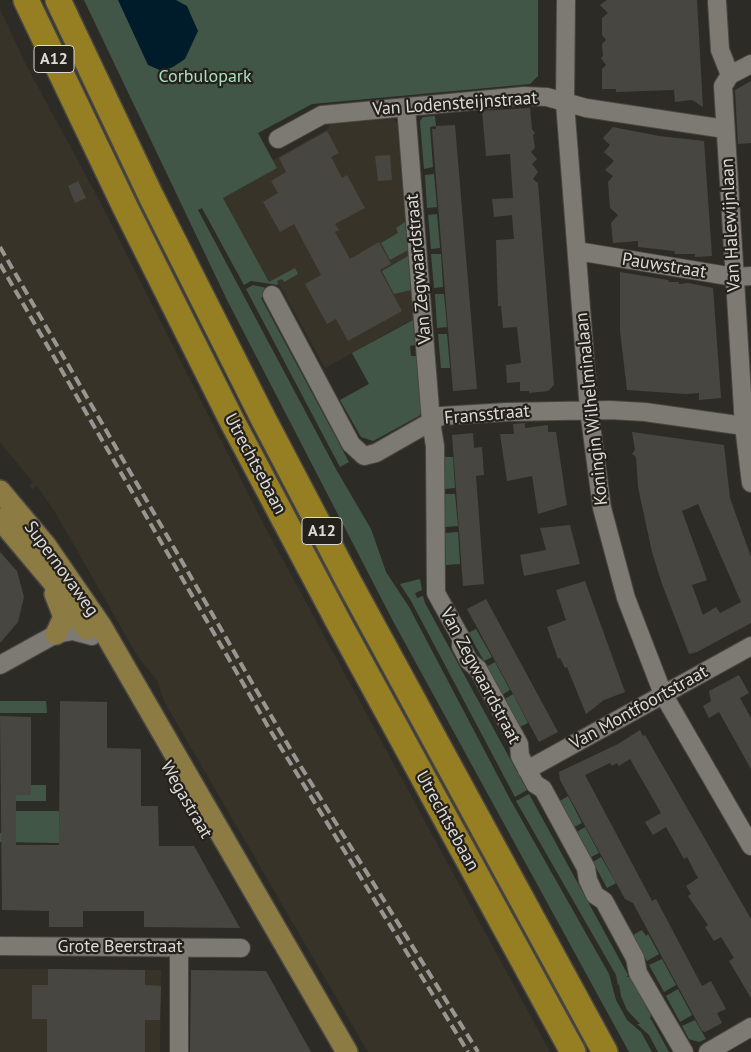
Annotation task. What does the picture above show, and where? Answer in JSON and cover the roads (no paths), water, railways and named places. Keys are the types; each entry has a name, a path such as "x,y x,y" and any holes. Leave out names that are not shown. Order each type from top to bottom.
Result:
{"highway":[{"name":"Utrechtsebaan","path":"26,0 126,209 237,429 573,1052"},
{"name":"Utrechtsebaan","path":"58,0 151,196 274,438 349,582 605,1052"}],"main road":[{"name":"Supernovaweg","path":"0,491 46,546 96,631"},
{"name":"Supernovaweg","path":"0,519 96,631"},
{"path":"53,582 53,591 64,615 61,626 56,634"},
{"name":"Wegastraat","path":"96,631 330,1052"},
{"name":"Wegastraat","path":"96,631 347,1052"}],"street":[{"name":"Koningin Wilhelminalaan","path":"566,0 565,103 589,410 602,508 614,559 626,598 664,694 751,846"},
{"name":"Van Halewijnlaan","path":"716,2 720,50 726,80 725,129 742,276 744,426 751,484"},
{"path":"726,80 751,64"},
{"name":"Van Lodensteijnstraat","path":"278,139 322,115 524,96 547,97 586,108 725,129"},
{"name":"Van Zegwaardstraat","path":"406,107 431,422 435,446 436,593 461,638 461,646 469,661 478,669 518,744 520,756 527,770 535,784 543,790 586,868 588,880 595,895 604,901 635,958 638,973 684,1052"},
{"name":"Pauwstraat","path":"577,252 742,276"},
{"name":"Fransstraat","path":"272,295 351,444 364,456 376,453 441,416 589,410 644,412 744,426"},
{"path":"0,665 56,634 73,631 96,631"},
{"name":"Van Montfoortstraat","path":"527,770 751,646"},
{"name":"Grote Beerstraat","path":"0,946 240,948"},
{"path":"179,948 179,1052"},
{"path":"708,1052 751,1027"}],"water":[{"path":"118,0 176,0 187,6 198,31 185,59 173,67 162,71 148,65"}],"railway":[{"path":"0,247 295,757 478,1052"},
{"path":"0,264 270,730 468,1052"}],"park label":[{"name":"Corbulopark","path":"205,77"}]}
